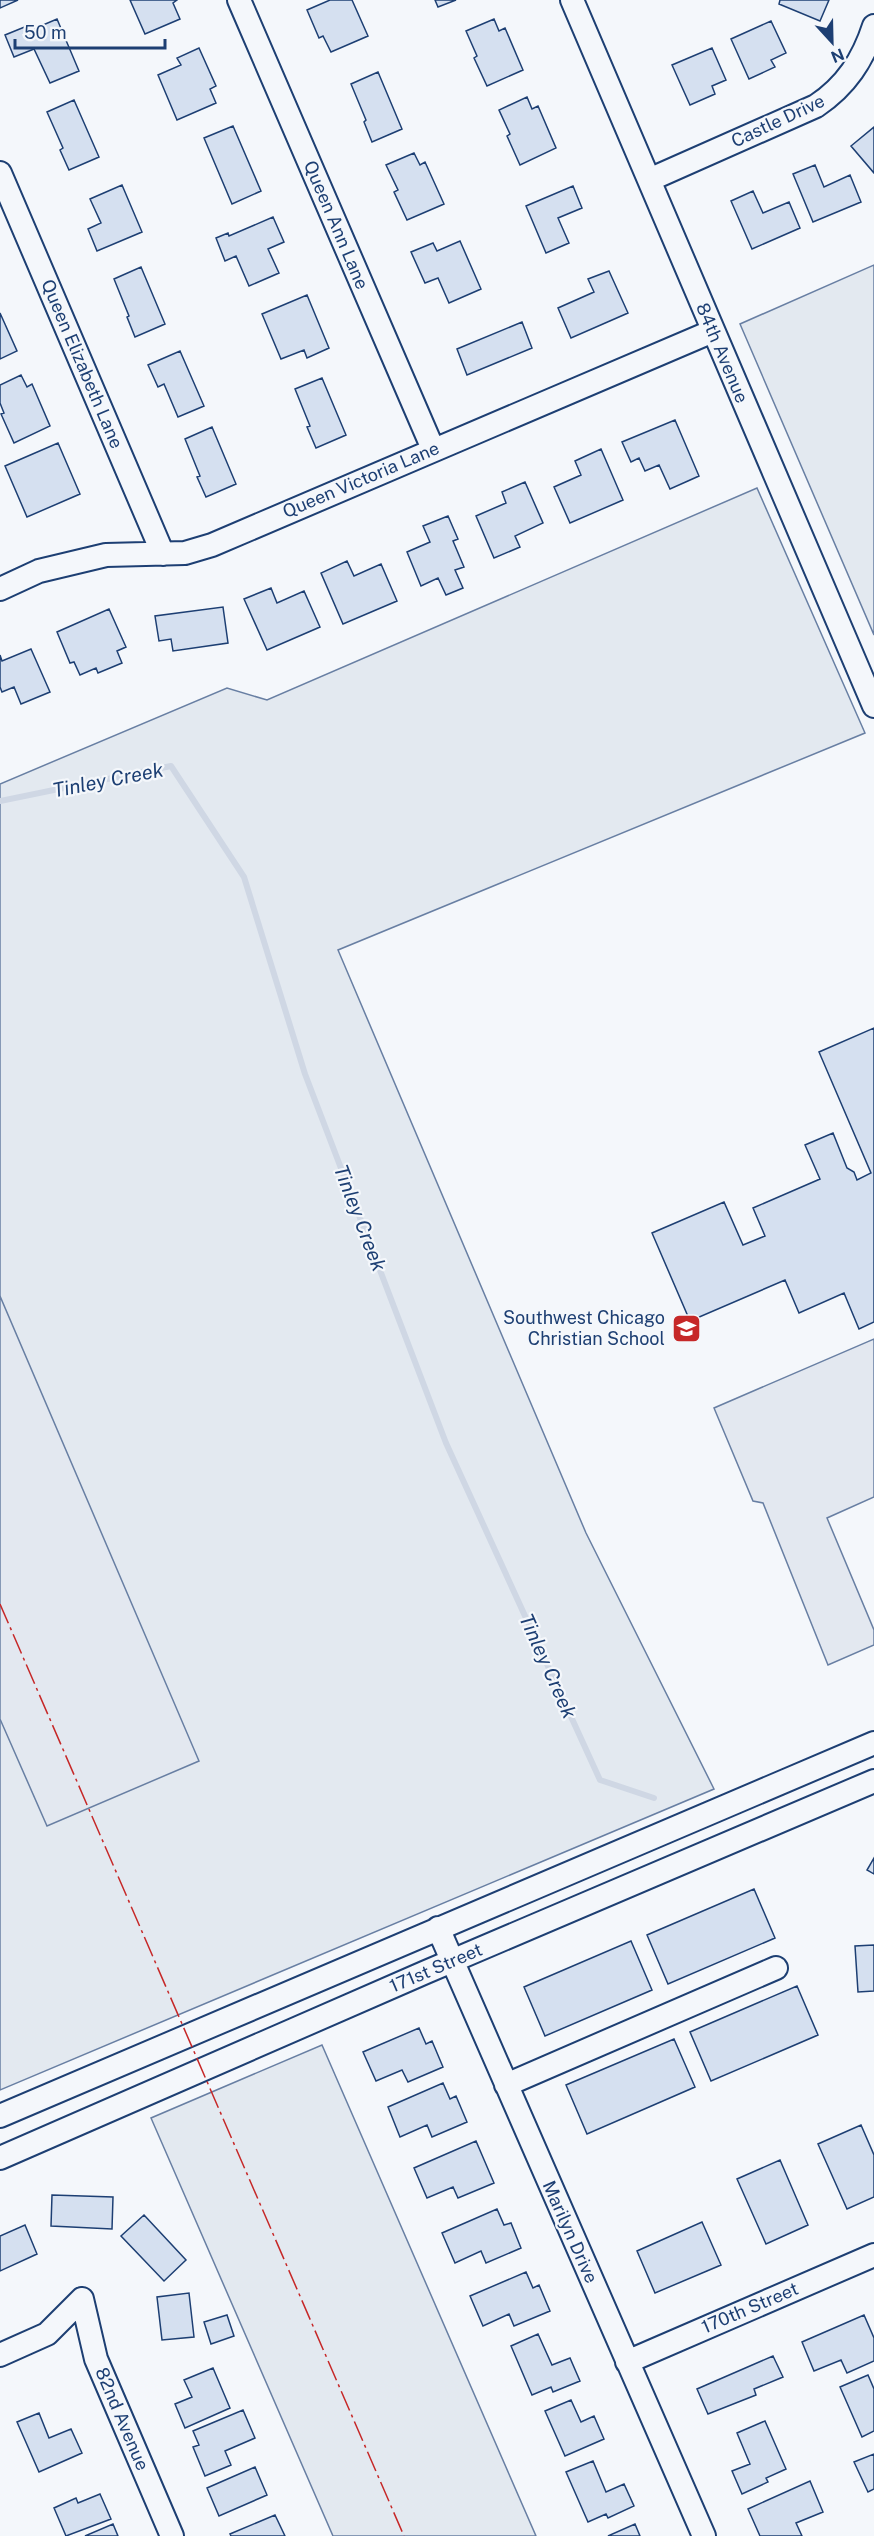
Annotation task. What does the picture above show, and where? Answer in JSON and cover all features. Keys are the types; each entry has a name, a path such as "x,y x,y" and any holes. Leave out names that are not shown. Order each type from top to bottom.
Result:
{"street":[{"name":"Queen Ann Lane","path":"239,0 433,449"},
{"name":"84th Avenue","path":"572,0 874,706"},
{"name":"Castle Drive","path":"649,180 816,106 834,94 861,60 874,26"},
{"name":"Queen Elizabeth Lane","path":"0,173 163,554"},
{"name":"Queen Victoria Lane","path":"0,589 39,571 106,555 185,553 212,545 712,331"},
{"name":"171st Street","path":"0,2116 874,1743"},
{"name":"171st Street","path":"0,2158 451,1961 874,1781"},
{"name":"Marilyn Drive","path":"438,1928 704,2536"},
{"path":"506,2085 776,1968"},
{"name":"170th Street","path":"627,2362 874,2255"},
{"name":"82nd Avenue","path":"0,2355 47,2334 82,2299 96,2359 172,2536"}],"shaded area":[{"path":"874,265 874,635 740,324"},
{"path":"757,488 865,733 338,950 586,1533 714,1789 0,2090 0,784 227,688 267,700"},
{"path":"0,1296 199,1761 47,1826 0,1719"},
{"path":"874,1339 874,1497 827,1518 874,1630 874,1645 828,1665 763,1503 753,1501 714,1408"},
{"path":"322,2045 536,2536 333,2536 151,2118"}],"building":[{"path":"0,0 18,0 0,8"},
{"path":"130,0 177,0 173,3 180,19 145,34"},
{"path":"330,0 352,0 368,36 331,52 323,36 319,38 307,10"},
{"path":"435,0 456,0 438,7"},
{"path":"780,0 829,0 820,21 779,4"},
{"path":"57,19 79,71 50,83 34,49 14,57 5,35 27,26 29,31"},
{"path":"494,19 499,31 505,28 523,70 487,86 474,58 477,56 466,31"},
{"path":"771,21 786,53 771,60 775,67 749,79 731,39"},
{"path":"199,48 216,86 210,89 216,103 177,120 158,75 181,65 177,58"},
{"path":"712,48 726,80 712,86 715,94 690,105 672,65"},
{"path":"378,72 402,129 372,142 364,122 366,120 351,84"},
{"path":"527,97 532,109 538,106 556,148 520,165 507,136 510,134 499,110"},
{"path":"74,100 99,157 69,170 60,150 63,148 47,112"},
{"path":"233,126 261,191 232,204 204,138"},
{"path":"874,127 874,173 851,146"},
{"path":"414,153 420,165 425,162 444,204 407,220 394,192 398,190 386,165"},
{"path":"815,165 824,187 850,175 861,202 813,222 793,174"},
{"path":"122,185 142,232 97,251 88,229 101,223 90,199"},
{"path":"573,186 582,208 558,218 569,243 546,253 526,206"},
{"path":"753,191 763,213 789,202 800,228 752,249 731,201"},
{"path":"273,217 284,242 268,249 279,273 249,286 236,256 225,261 216,238 228,233 229,236"},
{"path":"460,241 481,289 449,303 438,278 425,283 411,252 433,243 437,251"},
{"path":"141,267 165,324 135,337 114,279"},
{"path":"609,271 628,313 571,338 558,308 594,292 588,279"},
{"path":"307,295 329,348 307,358 304,350 281,359 262,314"},
{"path":"0,313 17,351 0,359"},
{"path":"522,322 532,348 467,375 457,349"},
{"path":"180,351 204,406 178,417 164,384 158,387 148,365"},
{"path":"21,375 27,387 32,384 50,426 14,443 1,414 4,413 0,403 0,385"},
{"path":"322,378 346,435 316,448 295,389"},
{"path":"675,420 699,476 670,489 659,465 645,471 639,458 631,462 622,442"},
{"path":"212,427 236,484 206,497 185,439"},
{"path":"58,443 80,494 27,517 5,466"},
{"path":"601,449 623,500 570,523 554,487 581,475 575,461"},
{"path":"525,482 543,523 515,536 520,547 494,558 476,516 506,503 502,492"},
{"path":"448,516 458,539 453,541 464,567 455,570 463,588 446,595 438,578 421,586 407,552 430,542 423,526"},
{"path":"347,561 354,576 381,564 397,601 343,624 321,573"},
{"path":"271,588 277,603 304,591 320,627 267,650 244,599"},
{"path":"223,607 228,643 173,651 171,639 159,641 155,616"},
{"path":"109,609 126,647 117,651 122,663 98,673 96,668 80,675 74,662 70,663 57,632"},
{"path":"31,649 50,692 21,704 14,687 2,692 0,655 2,661"},
{"path":"874,1028 874,1322 859,1329 844,1293 799,1313 785,1280 690,1321 652,1233 724,1202 743,1245 765,1236 753,1208 820,1179 805,1145 833,1133 847,1168 854,1172 857,1180 871,1173 819,1052"},
{"path":"874,1858 874,1874 867,1870"},
{"path":"754,1889 775,1938 668,1984 647,1935"},
{"path":"631,1941 652,1990 545,2036 524,1987"},
{"path":"874,1945 874,1991 858,1992 855,1946"},
{"path":"797,1986 818,2035 711,2081 690,2032"},
{"path":"419,2028 426,2044 432,2041 443,2067 408,2082 402,2070 376,2081 363,2052"},
{"path":"674,2039 695,2087 587,2134 566,2085"},
{"path":"443,2083 450,2099 456,2096 467,2122 432,2137 427,2125 400,2137 388,2107"},
{"path":"861,2125 874,2155 874,2197 847,2209 818,2144"},
{"path":"476,2141 494,2183 458,2198 453,2187 427,2198 414,2168"},
{"path":"780,2160 808,2225 766,2244 737,2179"},
{"path":"52,2195 113,2197 112,2229 51,2226"},
{"path":"497,2209 504,2225 511,2223 521,2248 486,2263 481,2251 455,2263 442,2233"},
{"path":"144,2215 186,2260 164,2281 121,2236"},
{"path":"702,2222 721,2265 655,2293 637,2251"},
{"path":"25,2225 37,2254 0,2271 0,2236"},
{"path":"526,2272 533,2288 539,2285 550,2311 514,2326 509,2314 483,2326 470,2296"},
{"path":"189,2293 194,2337 162,2340 157,2297"},
{"path":"227,2315 234,2336 211,2344 204,2322"},
{"path":"864,2315 874,2338 874,2361 847,2373 841,2360 814,2371 802,2342"},
{"path":"538,2334 552,2365 570,2358 580,2381 553,2392 551,2387 532,2395 511,2346"},
{"path":"773,2356 783,2377 754,2389 756,2395 708,2414 697,2389"},
{"path":"213,2368 230,2408 185,2428 175,2404 192,2397 184,2380"},
{"path":"868,2375 874,2389 874,2431 862,2437 840,2387"},
{"path":"571,2400 581,2422 594,2416 604,2439 565,2456 545,2411"},
{"path":"243,2410 255,2438 225,2451 231,2465 205,2476 193,2447 199,2445 193,2431"},
{"path":"39,2413 49,2438 71,2429 82,2453 39,2472 17,2422"},
{"path":"765,2421 786,2469 766,2478 768,2482 742,2494 732,2471 750,2464 737,2433"},
{"path":"874,2454 874,2489 868,2492 854,2462"},
{"path":"593,2461 606,2492 624,2484 634,2506 608,2518 606,2514 588,2522 566,2472"},
{"path":"255,2467 267,2495 219,2516 207,2488"},
{"path":"810,2481 823,2512 796,2523 802,2536 760,2536 748,2509"},
{"path":"100,2494 111,2519 66,2536 54,2508 76,2498 78,2503"},
{"path":"275,2515 285,2536 231,2536 230,2534"},
{"path":"113,2524 118,2536 85,2536"},
{"path":"635,2524 640,2536 608,2536"}],"waterway":[{"name":"Tinley Creek","path":"0,801 171,766 244,877 305,1074 446,1443 600,1780 654,1798"}],"power":[{"path":"0,1604 404,2536"}],"place":[{"name":"Southwest Chicago Christian School","path":"686,1328"}]}
